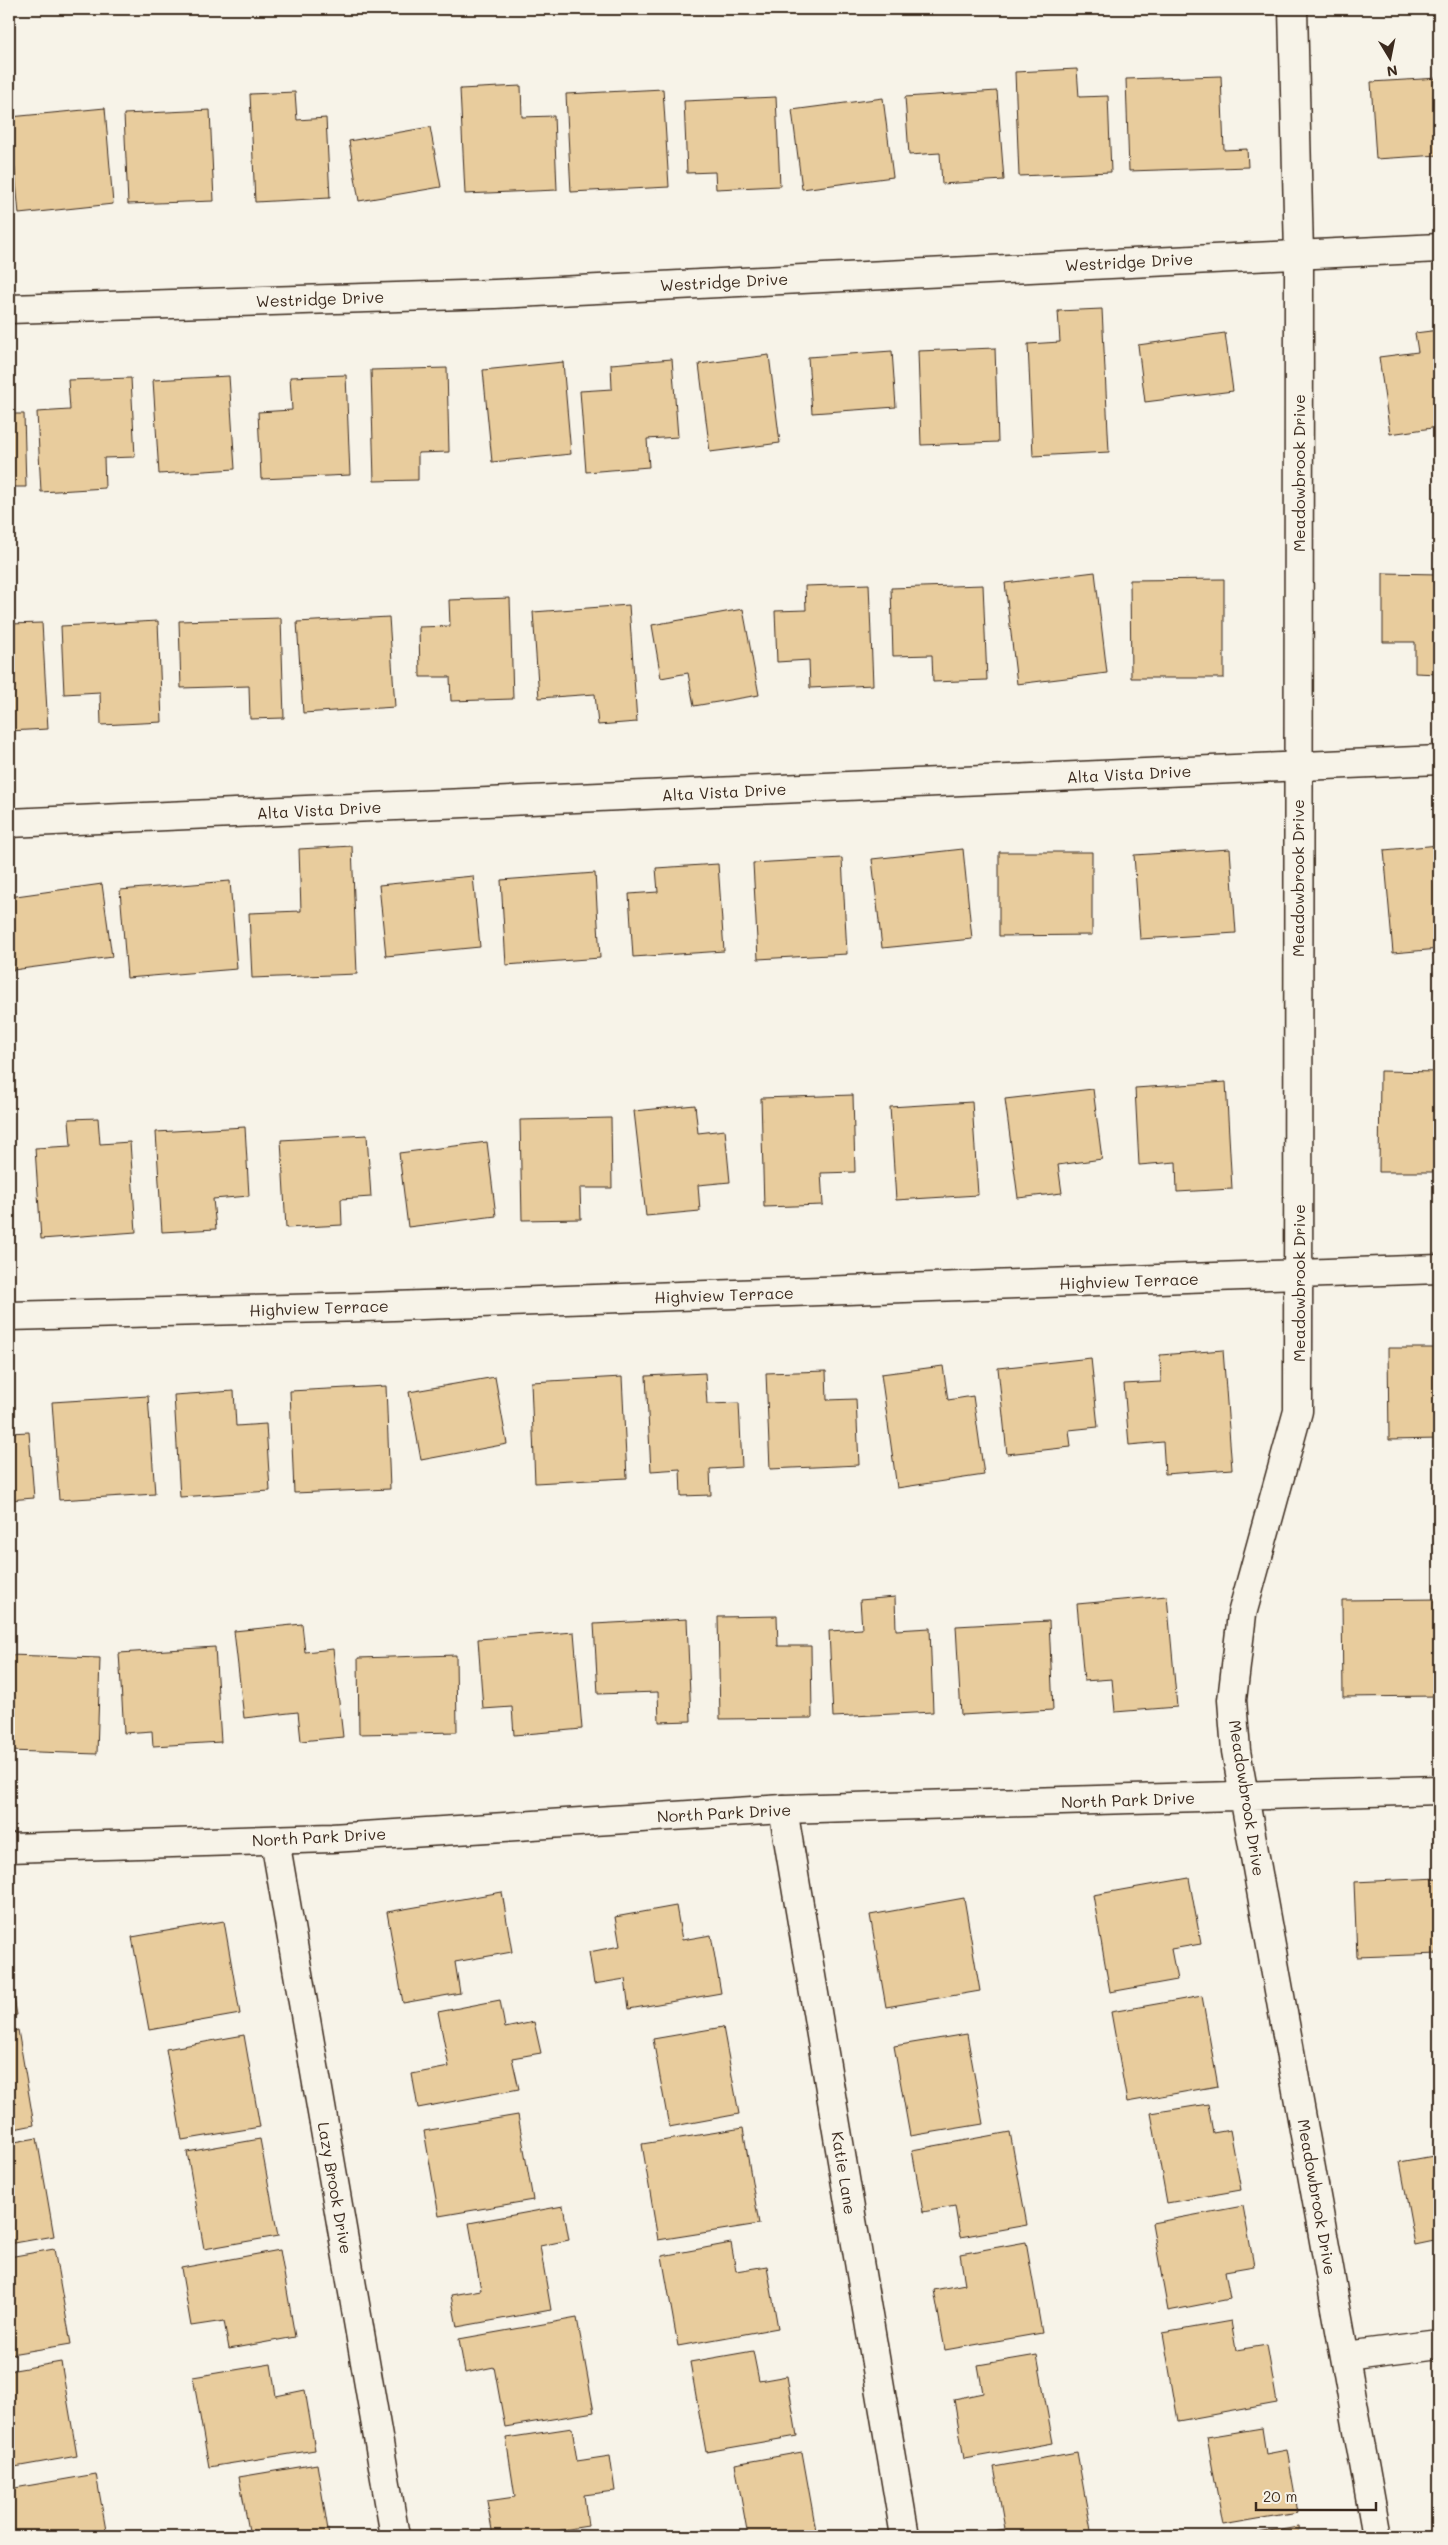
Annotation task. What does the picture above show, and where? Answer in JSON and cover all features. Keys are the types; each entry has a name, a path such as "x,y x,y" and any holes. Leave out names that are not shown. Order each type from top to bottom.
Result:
{"street":[{"name":"Meadowbrook Drive","path":"1293,9 1299,254 1298,1411 1242,1614 1232,1700 1236,1751 1377,2536"},
{"name":"Westridge Drive","path":"9,309 495,294 1439,248"},
{"name":"Alta Vista Drive","path":"9,822 1439,760"},
{"name":"Highview Terrace","path":"9,1316 385,1307 1439,1269"},
{"name":"North Park Drive","path":"9,1848 275,1840 783,1809 1439,1790"},
{"name":"Katie Lane","path":"783,1809 904,2536"},
{"name":"Lazy Brook Drive","path":"275,1840 394,2536"},
{"path":"1346,2356 1439,2344"}],"building":[{"path":"1077,69 1079,97 1108,96 1111,172 1019,176 1015,72"},
{"path":"1221,76 1224,150 1247,149 1248,167 1129,171 1126,79"},
{"path":"1439,78 1439,155 1376,159 1371,82"},
{"path":"521,86 522,117 554,116 557,190 465,194 460,89"},
{"path":"663,89 669,187 571,192 566,94"},
{"path":"997,91 1004,180 942,184 940,153 909,155 905,97"},
{"path":"295,92 297,120 326,118 330,198 255,202 250,94"},
{"path":"776,97 780,186 716,189 715,172 687,173 684,101"},
{"path":"883,98 893,177 802,189 792,110"},
{"path":"105,108 113,204 19,214 10,117"},
{"path":"210,110 214,201 128,204 124,114"},
{"path":"430,127 441,187 359,201 349,141"},
{"path":"1102,309 1109,452 1033,456 1028,344 1060,342 1058,311"},
{"path":"1439,330 1439,427 1390,434 1379,357 1418,352 1415,333"},
{"path":"1225,333 1233,391 1145,402 1138,345"},
{"path":"995,348 998,442 921,445 918,351"},
{"path":"892,351 896,407 812,413 808,357"},
{"path":"769,355 780,443 710,452 699,364"},
{"path":"672,359 678,437 647,439 649,467 586,472 580,391 612,389 611,364"},
{"path":"563,362 571,454 492,462 483,370"},
{"path":"447,368 449,452 418,453 418,480 374,481 371,370"},
{"path":"346,375 350,475 261,479 258,412 292,410 290,377"},
{"path":"229,376 235,469 159,474 153,380"},
{"path":"131,378 135,457 104,458 105,488 41,492 37,412 70,410 68,380"},
{"path":"9,414 24,414 26,487 9,487"},
{"path":"1095,572 1107,673 1017,684 1005,583"},
{"path":"1383,573 1439,574 1439,674 1415,673 1415,642 1383,642"},
{"path":"1224,579 1224,678 1131,678 1130,580"},
{"path":"869,584 873,685 810,688 809,660 777,662 775,611 806,610 805,586"},
{"path":"983,585 987,680 933,682 932,655 893,656 891,588"},
{"path":"510,598 513,699 451,701 450,677 420,677 419,627 450,626 449,600"},
{"path":"629,605 637,722 598,725 595,694 539,698 533,612"},
{"path":"743,609 759,695 694,706 688,673 661,678 652,625"},
{"path":"389,617 395,707 303,713 297,622"},
{"path":"281,618 284,718 250,719 249,686 181,688 179,621"},
{"path":"158,621 162,722 101,725 100,692 64,694 61,626"},
{"path":"42,623 48,729 9,731 9,624"},
{"path":"1439,845 1439,949 1393,953 1384,850"},
{"path":"352,846 357,974 252,978 249,913 301,911 299,849"},
{"path":"963,849 972,939 882,948 872,859"},
{"path":"1230,849 1236,933 1140,939 1134,855"},
{"path":"999,852 1092,852 1092,935 999,936"},
{"path":"842,858 847,954 758,959 753,863"},
{"path":"718,864 724,951 633,957 629,894 658,892 656,868"},
{"path":"595,873 600,958 506,965 501,880"},
{"path":"473,876 480,947 386,956 379,885"},
{"path":"230,881 237,969 127,978 120,890"},
{"path":"102,884 112,957 13,970 9,936 9,897"},
{"path":"1380,1071 1439,1072 1439,1172 1379,1172"},
{"path":"1226,1082 1232,1189 1177,1192 1176,1162 1139,1165 1135,1088"},
{"path":"1093,1089 1102,1159 1058,1165 1062,1193 1018,1198 1005,1099"},
{"path":"853,1095 855,1172 821,1173 823,1205 764,1207 761,1098"},
{"path":"972,1102 978,1195 896,1200 890,1107"},
{"path":"695,1105 698,1133 725,1130 730,1182 698,1185 700,1211 646,1216 634,1111"},
{"path":"98,1118 100,1144 130,1142 136,1232 41,1239 35,1148 71,1146 69,1119"},
{"path":"611,1118 612,1188 580,1188 581,1219 522,1220 520,1120"},
{"path":"245,1127 249,1196 213,1199 216,1229 162,1232 156,1132"},
{"path":"367,1135 371,1197 341,1199 342,1225 286,1228 281,1140"},
{"path":"487,1142 496,1216 408,1227 399,1153"},
{"path":"9,1150 14,1208 9,1209"},
{"path":"1388,1348 1439,1348 1439,1439 1389,1440"},
{"path":"1223,1350 1232,1469 1165,1474 1163,1442 1129,1445 1124,1384 1161,1382 1160,1355"},
{"path":"1091,1358 1098,1427 1069,1430 1071,1447 1007,1454 998,1368"},
{"path":"943,1366 948,1400 973,1396 984,1475 897,1488 881,1374"},
{"path":"826,1371 827,1400 856,1399 859,1465 770,1469 766,1373"},
{"path":"705,1373 707,1404 739,1403 742,1467 710,1469 711,1495 681,1496 680,1469 651,1471 646,1376"},
{"path":"495,1377 507,1444 421,1460 409,1392"},
{"path":"622,1377 627,1478 535,1483 531,1382"},
{"path":"386,1386 390,1489 294,1493 290,1391"},
{"path":"234,1391 236,1426 266,1424 270,1491 180,1497 174,1395"},
{"path":"148,1396 155,1494 59,1500 52,1402"},
{"path":"29,1432 34,1498 9,1500 9,1433"},
{"path":"1167,1596 1177,1707 1115,1712 1112,1679 1084,1681 1077,1604"},
{"path":"895,1597 896,1630 930,1628 933,1712 833,1717 829,1631 862,1629 860,1600"},
{"path":"1439,1599 1439,1696 1343,1697 1342,1600"},
{"path":"777,1616 778,1646 811,1646 812,1718 720,1719 718,1617"},
{"path":"687,1619 691,1721 659,1722 658,1692 598,1694 594,1624"},
{"path":"1049,1621 1053,1710 961,1715 956,1626"},
{"path":"302,1624 305,1652 333,1649 343,1737 301,1741 298,1712 244,1718 234,1631"},
{"path":"574,1632 582,1729 514,1735 512,1707 483,1709 478,1639"},
{"path":"215,1647 221,1742 153,1746 152,1731 124,1733 119,1653"},
{"path":"9,1655 100,1658 97,1754 9,1751"},
{"path":"456,1655 457,1732 359,1734 358,1658"},
{"path":"1189,1878 1201,1944 1171,1949 1177,1980 1110,1992 1093,1895"},
{"path":"1439,1878 1439,1954 1357,1957 1354,1882"},
{"path":"502,1892 512,1952 455,1962 460,1993 403,2003 387,1912"},
{"path":"964,1898 980,1991 886,2007 870,1915"},
{"path":"676,1906 682,1940 711,1935 721,1993 629,2009 625,1979 594,1984 589,1952 620,1946 615,1917"},
{"path":"224,1921 240,2014 149,2030 132,1937"},
{"path":"9,1971 17,2015 9,2016"},
{"path":"1202,1996 1218,2086 1127,2102 1111,2012"},
{"path":"500,2000 505,2028 534,2022 541,2053 512,2058 519,2089 418,2108 412,2074 449,2067 438,2012"},
{"path":"723,2027 739,2114 669,2127 653,2039"},
{"path":"18,2030 34,2125 9,2130 9,2032"},
{"path":"967,2034 983,2124 910,2136 894,2046"},
{"path":"244,2035 260,2127 182,2140 166,2049"},
{"path":"1208,2104 1213,2133 1230,2130 1241,2190 1167,2203 1151,2113"},
{"path":"518,2115 533,2200 439,2216 424,2131"},
{"path":"743,2128 759,2224 658,2240 642,2144"},
{"path":"1010,2132 1027,2225 960,2237 955,2206 923,2212 912,2150"},
{"path":"37,2138 54,2236 9,2244 9,2143"},
{"path":"260,2139 278,2236 204,2249 187,2152"},
{"path":"1439,2155 1439,2240 1415,2245 1400,2162"},
{"path":"563,2206 569,2240 540,2246 551,2310 457,2327 451,2295 481,2290 469,2223"},
{"path":"1243,2206 1254,2266 1225,2271 1230,2299 1168,2311 1152,2223"},
{"path":"1026,2242 1042,2333 945,2350 934,2290 965,2284 960,2254"},
{"path":"731,2243 736,2271 767,2266 778,2328 678,2346 662,2256"},
{"path":"54,2249 71,2344 11,2354 9,2341 9,2257"},
{"path":"280,2250 295,2337 229,2349 224,2321 191,2326 181,2268"},
{"path":"577,2318 594,2412 505,2427 494,2367 465,2373 459,2339"},
{"path":"1231,2321 1236,2350 1267,2345 1277,2403 1178,2421 1163,2333"},
{"path":"753,2351 759,2381 787,2376 797,2436 706,2452 690,2362"},
{"path":"1037,2355 1053,2443 964,2459 954,2399 983,2393 978,2365"},
{"path":"61,2362 77,2456 9,2468 9,2371"},
{"path":"271,2364 276,2396 305,2390 315,2450 209,2467 193,2377"},
{"path":"572,2428 577,2461 610,2456 615,2491 584,2495 588,2526 524,2536 493,2536 487,2501 515,2497 506,2438"},
{"path":"1262,2428 1266,2454 1287,2450 1298,2512 1223,2525 1207,2437"},
{"path":"802,2452 817,2536 748,2536 735,2464"},
{"path":"1077,2452 1092,2536 976,2536 976,2534 1005,2529 994,2467"},
{"path":"317,2464 329,2536 250,2536 239,2477"},
{"path":"96,2474 107,2536 11,2536 9,2489"},
{"path":"1298,2527 1299,2536 1246,2536"}]}
